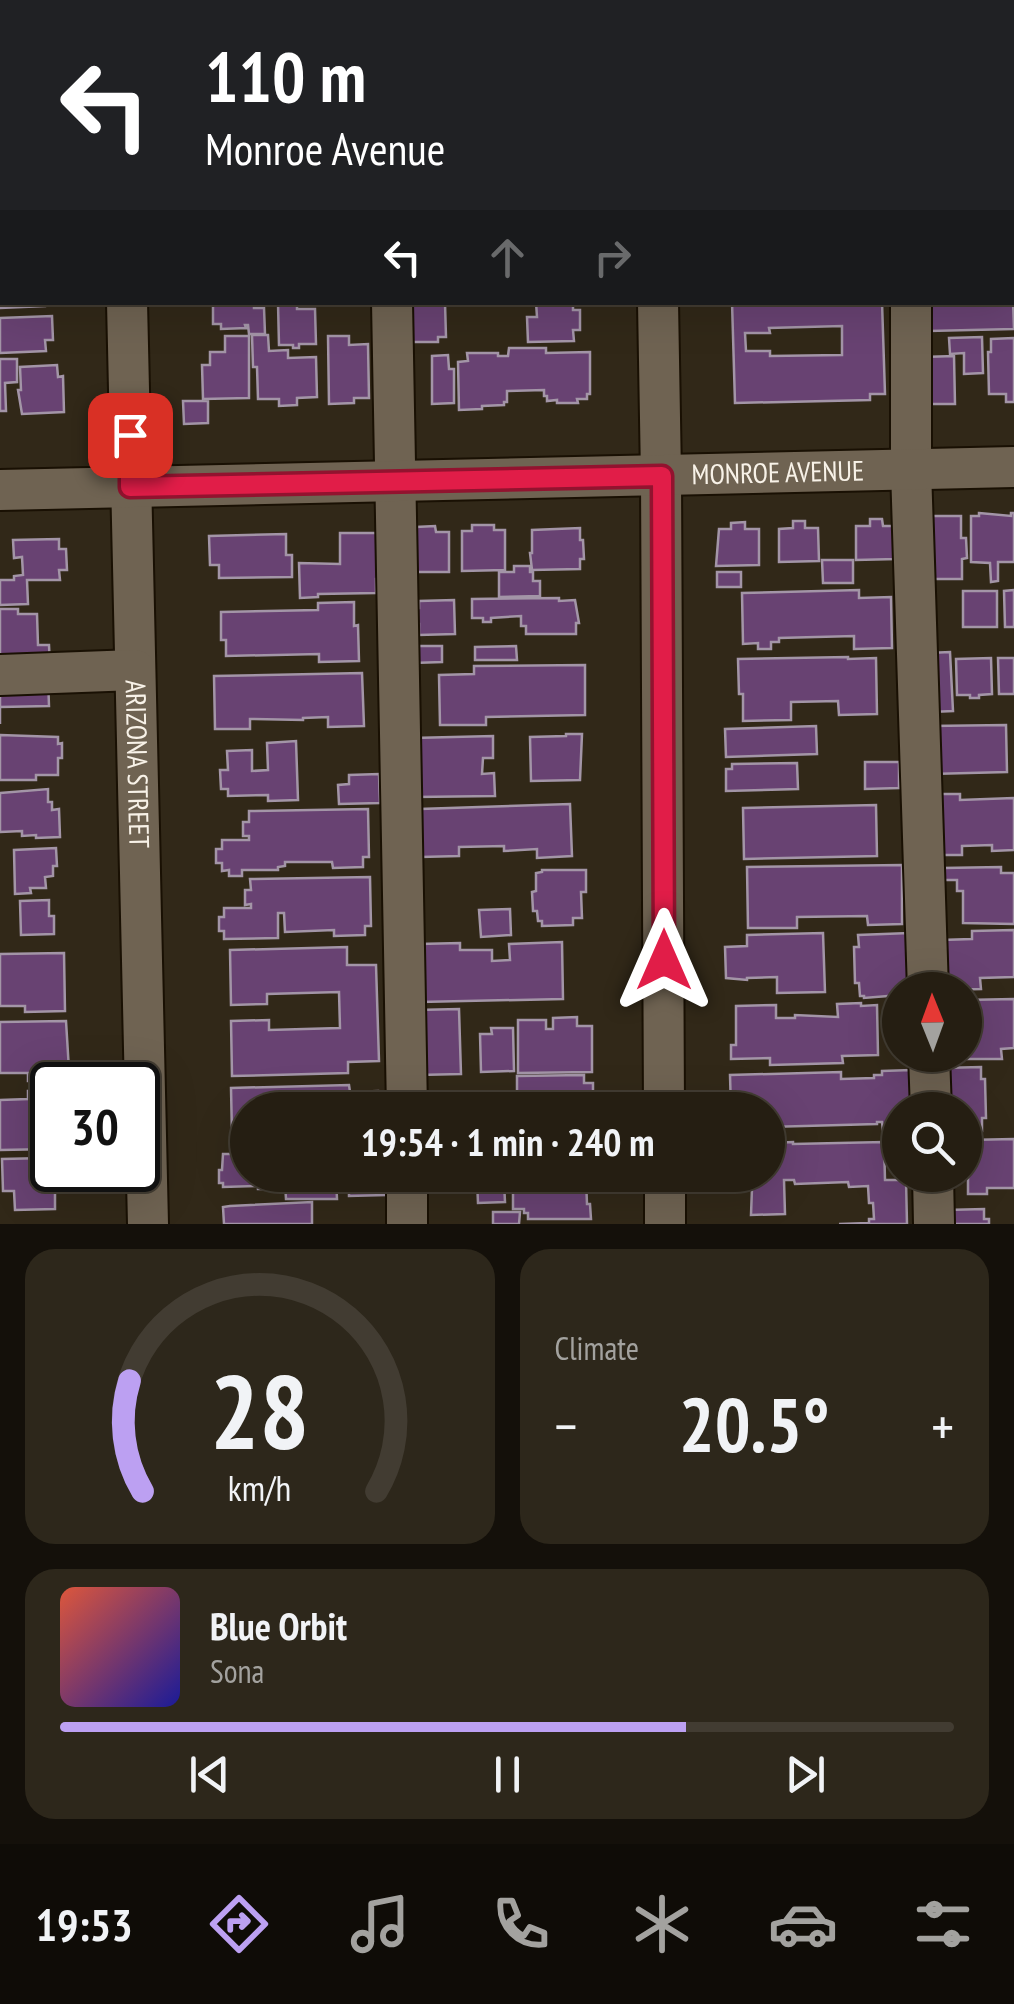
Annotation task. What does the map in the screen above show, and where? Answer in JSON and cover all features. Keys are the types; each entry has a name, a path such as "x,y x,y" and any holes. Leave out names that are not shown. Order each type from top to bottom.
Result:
{"street":[{"name":"ARIZONA STREET","path":"127,305 148,1224"},
{"path":"392,305 407,1092"},
{"path":"658,305 664,1092"},
{"path":"911,305 911,470 927,972"},
{"name":"MONROE AVENUE","path":"0,490 1014,467"},
{"path":"0,674 135,670"},
{"path":"407,1192 407,1224"},
{"path":"665,1192 665,1224"},
{"path":"933,1192 934,1224"}],"building":[{"path":"0,305 45,305 45,306"},
{"path":"213,305 264,308 265,334 249,334 248,325 221,329 221,324 213,324"},
{"path":"278,305 315,309 316,344 299,344 299,348 279,345"},
{"path":"409,305 445,305 446,337 438,337 438,342 410,342"},
{"path":"536,305 573,305 573,310 580,310 580,330 573,330 574,341 528,342 527,317 537,317"},
{"path":"732,305 882,305 885,394 870,394 870,400 735,403","holes":["842,326 842,355 770,356 770,351 746,351 745,333 770,333 769,328"]},
{"path":"928,305 1013,305 1014,329 929,331"},
{"path":"52,316 53,340 45,340 46,351 0,353 0,318"},
{"path":"252,335 268,335 269,351 288,350 288,358 316,357 317,397 297,398 297,405 279,406 279,399 258,399"},
{"path":"225,336 249,336 249,398 203,399 202,365 210,365 210,352 225,352"},
{"path":"328,336 349,336 349,345 368,344 369,398 329,404"},
{"path":"982,337 983,373 964,374 964,353 950,354 949,338"},
{"path":"1014,338 1014,402 1006,402 1006,394 989,394 988,352 991,339"},
{"path":"509,348 546,348 546,353 590,352 587,399 557,403 547,401 544,390 507,391 504,405 459,410 458,362 468,361 467,353 508,356"},
{"path":"448,355 449,369 454,369 454,403 432,404 432,356"},
{"path":"954,356 955,404 923,404 923,357"},
{"path":"0,359 17,359 17,382 5,383 6,411 0,411"},
{"path":"57,365 58,377 63,376 64,412 22,414 20,367"},
{"path":"183,401 208,401 208,423 184,424"},
{"path":"1014,513 1014,562 998,562 998,581 991,582 990,563 971,562 971,516"},
{"path":"925,516 961,516 961,538 966,538 967,558 962,559 962,579 925,579"},
{"path":"870,519 882,519 883,526 896,526 896,559 856,560 856,526 870,526"},
{"path":"793,521 805,521 805,528 818,528 819,561 779,562 779,529 793,528"},
{"path":"745,522 745,529 759,529 759,565 716,566 719,529 731,529 731,523"},
{"path":"472,525 494,525 494,530 505,530 505,570 462,571 462,531 472,531"},
{"path":"435,526 436,532 449,532 449,572 405,572 416,527"},
{"path":"580,528 584,559 580,559 580,569 532,570 532,530"},
{"path":"340,533 377,533 376,593 300,598 299,563 340,564"},
{"path":"286,534 286,555 292,555 292,577 219,578 219,565 210,565 209,536"},
{"path":"59,539 59,549 66,549 67,570 59,570 60,580 27,580 28,604 0,605 0,580 23,575 22,557 14,558 13,540"},
{"path":"822,560 853,560 853,583 823,583"},
{"path":"514,566 530,566 533,581 540,581 540,596 499,597 499,572 514,572"},
{"path":"717,572 741,572 741,587 717,587"},
{"path":"859,590 859,598 891,597 892,648 854,649 854,636 779,638 779,642 771,642 771,649 758,649 758,643 743,644 742,593"},
{"path":"1014,590 1014,627 1005,627 1004,591"},
{"path":"963,591 997,591 997,627 963,627"},
{"path":"472,599 575,600 579,623 576,634 526,634 521,616 491,618 491,622 472,618"},
{"path":"454,600 455,634 419,635 419,624 409,624 409,609 419,608 419,601"},
{"path":"354,602 359,661 319,662 319,654 226,656 226,640 221,640 221,612 318,610 318,603"},
{"path":"0,609 37,614 38,645 49,645 50,667 0,668"},
{"path":"413,646 442,646 442,662 413,663"},
{"path":"516,646 517,660 475,660 475,647"},
{"path":"950,652 953,711 931,712 928,653"},
{"path":"876,658 877,714 839,715 838,701 791,702 791,720 743,721 738,659"},
{"path":"991,658 992,694 979,698 957,695 956,659"},
{"path":"998,658 1014,658 1014,694 999,694"},
{"path":"585,665 585,715 486,717 486,725 440,725 439,675 474,674 474,666"},
{"path":"362,673 364,726 328,727 328,717 250,719 250,729 215,729 214,676"},
{"path":"48,677 49,706 0,707 0,678"},
{"path":"1006,725 1007,772 931,774 930,726"},
{"path":"816,726 817,754 726,757 725,729"},
{"path":"582,734 580,780 531,781 530,737"},
{"path":"0,735 58,737 62,758 58,758 58,775 36,775 36,780 0,780"},
{"path":"493,736 493,758 483,758 482,774 494,773 495,796 415,797 413,738"},
{"path":"296,741 298,800 268,801 268,795 228,796 228,789 221,789 220,770 228,770 227,751 252,750 252,771 268,770 267,743"},
{"path":"865,762 899,762 899,788 865,789"},
{"path":"797,763 798,789 726,791 726,769 732,769 732,764"},
{"path":"379,774 380,803 339,804 338,785 349,784 349,775"},
{"path":"48,789 52,810 59,809 60,837 0,832 0,793"},
{"path":"935,794 960,794 960,800 1014,798 1014,850 992,851 992,845 962,846 962,855 936,855"},
{"path":"570,804 572,856 537,858 537,849 504,851 504,846 459,847 459,856 421,857 420,809"},
{"path":"876,805 877,856 744,859 743,808"},
{"path":"368,809 369,857 363,857 363,867 333,868 332,862 285,862 278,870 242,870 242,876 229,876 229,870 222,871 222,863 216,863 216,849 222,849 222,840 249,840 249,836 243,836 243,822 249,822 249,811"},
{"path":"56,848 57,866 53,866 53,876 45,877 46,888 30,888 31,893 15,894 14,850"},
{"path":"902,865 902,924 868,925 867,916 797,917 797,928 748,928 747,867"},
{"path":"1001,867 1001,873 1014,873 1014,924 963,923 963,891 957,891 957,880 944,880 943,868"},
{"path":"586,870 586,892 581,892 582,918 573,918 573,925 542,926 542,921 538,921 532,892 536,891 536,873"},
{"path":"370,877 371,926 365,926 365,935 334,936 334,930 285,932 284,913 278,913 278,938 224,939 224,931 219,931 224,908 251,908 251,904 245,905 245,890 251,890 250,879"},
{"path":"49,900 54,934 21,935 20,901"},
{"path":"510,909 511,935 481,937 479,910"},
{"path":"1014,930 1014,977 982,978 982,972 942,972 941,940 972,939 972,931"},
{"path":"823,933 825,992 777,993 777,977 726,978 725,947 747,946 747,935"},
{"path":"909,933 910,972 882,972 882,996 860,996 859,983 855,983 854,947 859,947 858,935"},
{"path":"562,942 563,999 420,1002 419,944 460,943 460,950 492,950 492,961 510,960 509,944"},
{"path":"347,947 347,965 376,965 379,1061 348,1062 348,1073 232,1076 231,1021 269,1020 269,1030 340,1028 339,992 267,994 267,1004 231,1005 230,950"},
{"path":"64,953 65,1011 25,1012 25,1006 0,1006 0,954"},
{"path":"1014,999 1014,1048 1001,1049 1002,1059 982,1059 982,1000"},
{"path":"837,1004 877,1005 878,1055 842,1056 843,1063 770,1065 770,1058 731,1059 731,1045 736,1045 736,1006 776,1005 776,1018 838,1017"},
{"path":"459,1009 461,1074 418,1075 416,1010"},
{"path":"577,1017 577,1026 592,1026 592,1072 518,1073 518,1020 546,1020 546,1029 553,1029 553,1018"},
{"path":"66,1021 69,1062 30,1062 30,1081 28,1073 0,1073 0,1022"},
{"path":"491,1028 513,1028 514,1071 481,1072 480,1034 492,1034"},
{"path":"841,1072 841,1079 911,1072 912,1092 882,1092 882,1122 877,1124 785,1127 785,1092 730,1092 730,1075"},
{"path":"942,1072 981,1072 981,1079 985,1079 986,1118 982,1118 982,1092 943,1092"},
{"path":"584,1075 584,1083 593,1083 593,1092 517,1092 517,1076"},
{"path":"349,1085 350,1092 231,1092 231,1088"},
{"path":"28,1091 30,1149 0,1150 0,1100 28,1099"},
{"path":"1014,1139 1014,1188 987,1188 987,1194 968,1194 982,1192 982,1140"},
{"path":"785,1142 882,1142 882,1192 906,1192 907,1224 839,1224 869,1223 869,1219 874,1219 868,1186 849,1187 848,1182 795,1184 794,1180 785,1180"},
{"path":"223,1154 230,1154 230,1187 219,1183"},
{"path":"30,1158 30,1192 55,1192 55,1209 15,1210 14,1191 3,1191 2,1159"},
{"path":"286,1192 337,1192 337,1199 286,1199"},
{"path":"349,1192 386,1192 386,1195 349,1196"},
{"path":"478,1192 504,1192 505,1202 478,1203"},
{"path":"513,1192 587,1192 591,1219 528,1219 524,1209 513,1209"},
{"path":"752,1192 784,1192 785,1214 751,1215"},
{"path":"312,1202 312,1224 224,1224 223,1207"},
{"path":"984,1209 984,1219 989,1219 989,1224 947,1224 946,1210"},
{"path":"493,1212 520,1212 519,1224 493,1224"}],"route":[{"path":"130,435 130,487 662,476 664,960"}]}
